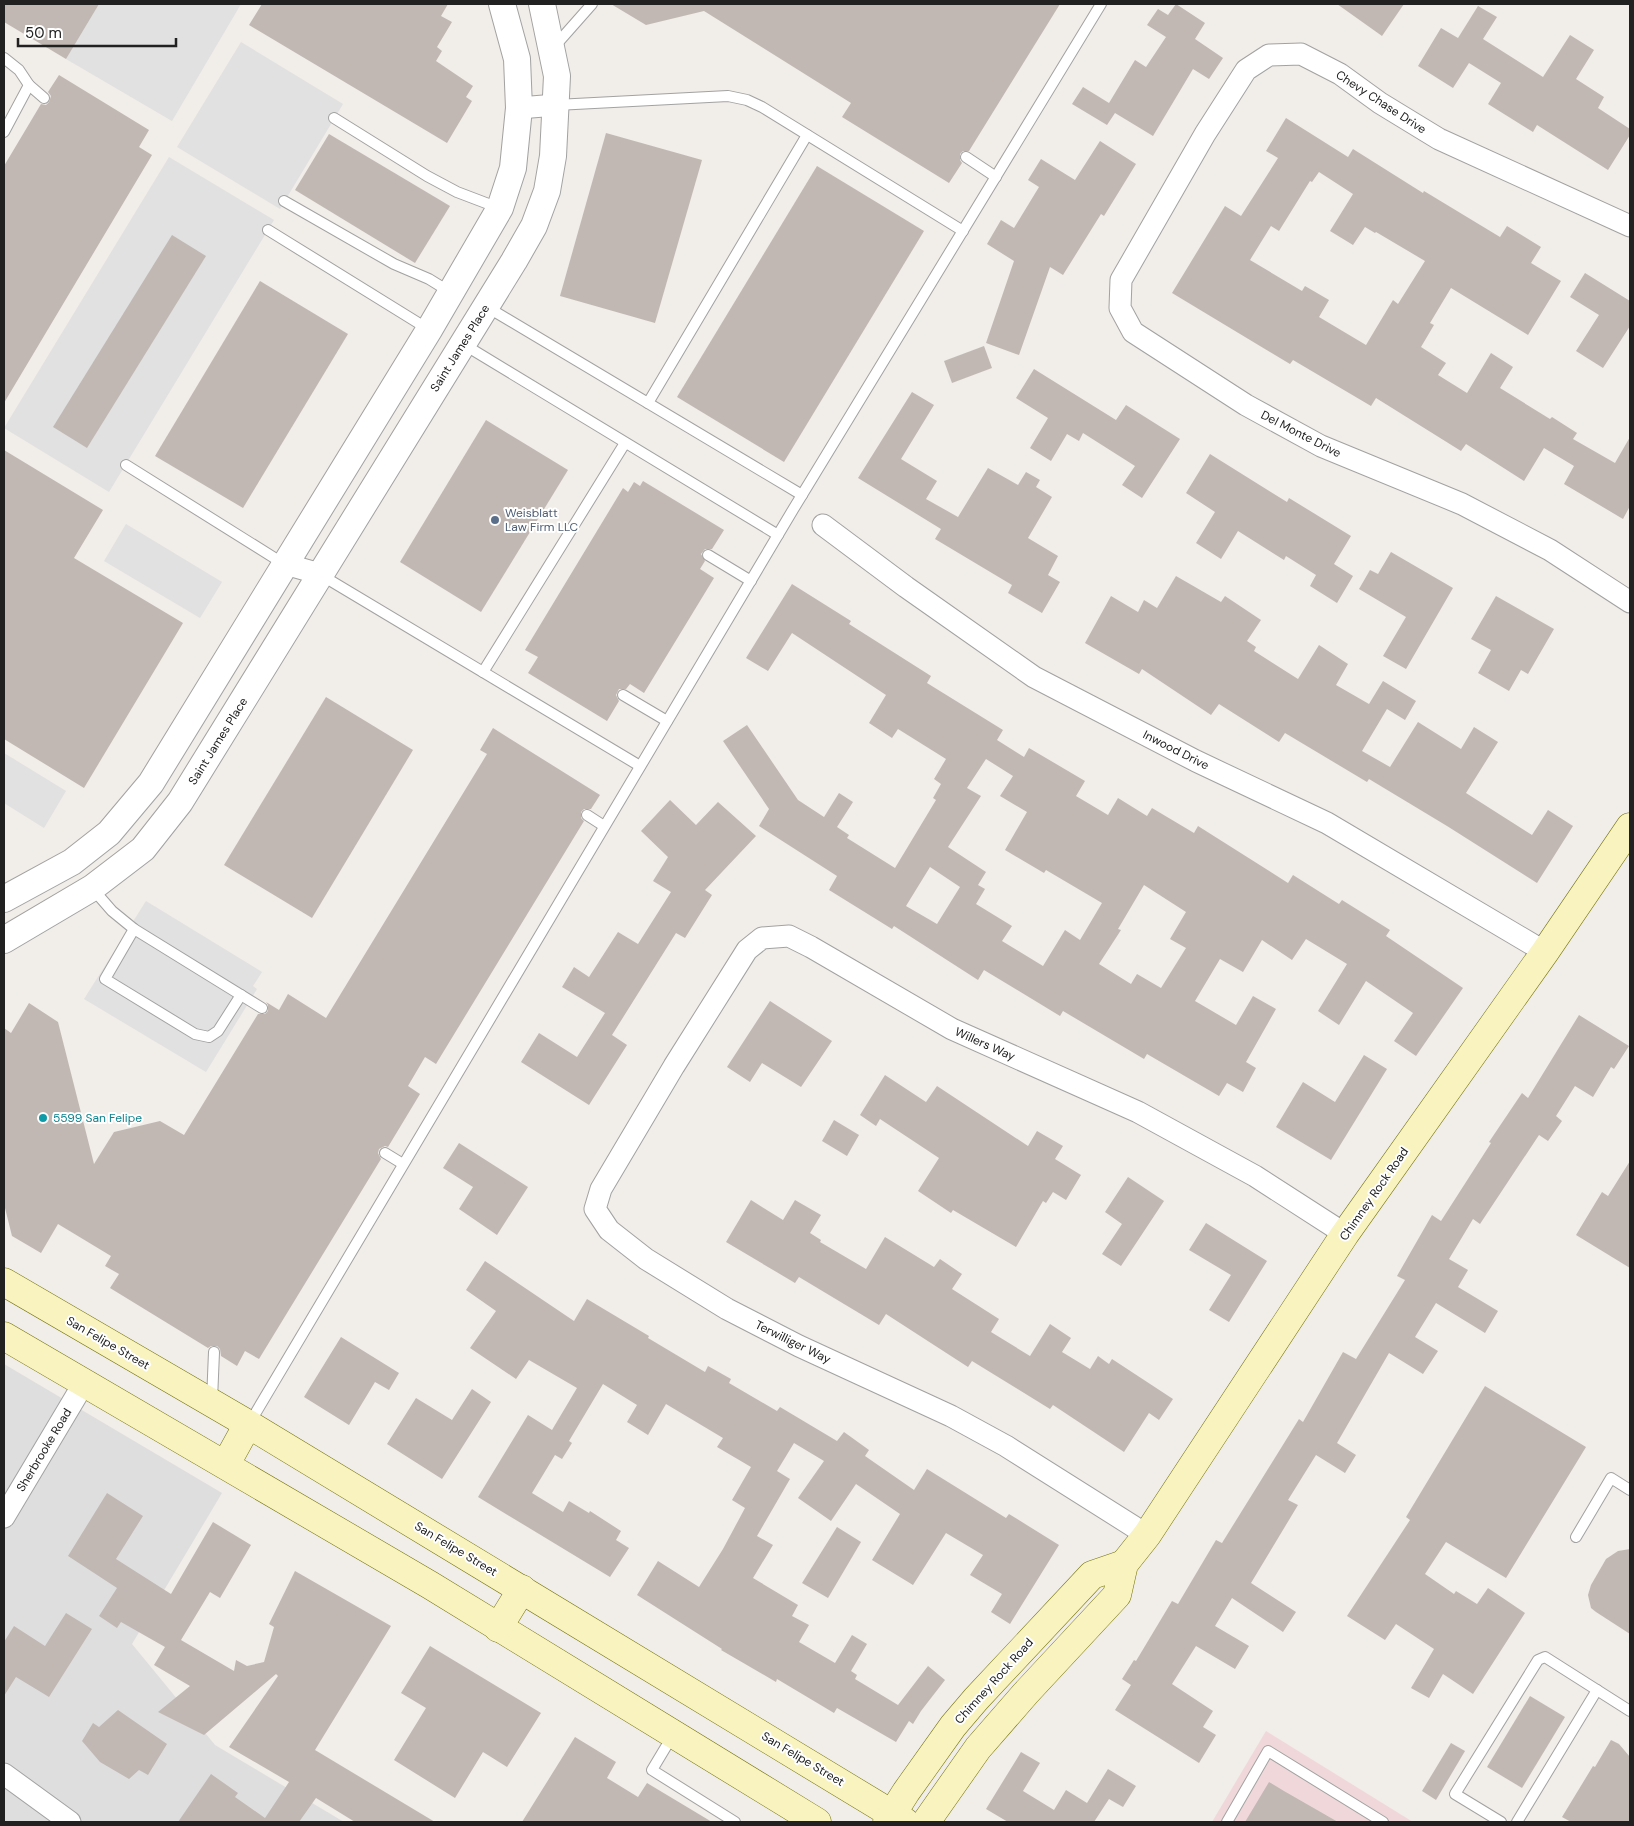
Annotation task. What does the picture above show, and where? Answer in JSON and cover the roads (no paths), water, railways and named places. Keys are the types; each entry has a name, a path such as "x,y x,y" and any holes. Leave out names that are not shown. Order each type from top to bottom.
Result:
{"main road":[{"name":"Chimney Rock Road","path":"926,1822 978,1748 1024,1694 1117,1595 1124,1564 1147,1535 1345,1234 1545,952 1630,827"},
{"name":"San Felipe Street","path":"4,1282 248,1424 522,1589 895,1819"},
{"path":"4,1336 226,1464 430,1585 817,1822"},
{"path":"226,1464 248,1424"},
{"name":"Chimney Rock Road","path":"895,1819 953,1726 976,1700 1092,1576 1124,1564"},
{"path":"498,1628 522,1589"}],"street":[{"path":"4,899 72,862 109,833 151,783 429,330 500,208 513,168 519,108 517,58 502,4"},
{"name":"Saint James Place","path":"4,940 92,888 143,850 180,802 534,226 547,191 556,105 557,76 542,4"},
{"name":"Chevy Chase Drive","path":"1180,177 1246,70 1269,55 1301,54 1340,74 1380,103 1439,139 1630,226"},
{"path":"519,108 556,105"},
{"name":"Del Monte Drive","path":"1180,177 1121,280 1120,308 1134,332 1254,410 1321,446 1462,504 1550,550 1630,602"},
{"name":"Inwood Drive","path":"823,525 906,587 1034,677 1196,761 1327,823 1545,952"},
{"path":"285,564 320,574"},
{"path":"72,862 92,888"},
{"name":"Willers Way","path":"674,1066 747,950 762,938 789,936 952,1029 1138,1112 1255,1176 1345,1234"},
{"name":"Terwilliger Way","path":"674,1066 601,1189 595,1209 609,1230 646,1259 728,1309 799,1346 951,1416 1006,1446 1147,1535"},
{"name":"Sherbrooke Road","path":"4,1518 84,1383"},
{"path":"4,1774 70,1822"}],"lane":[{"path":"552,49 592,4"},
{"path":"248,1424 802,495 1101,4"},
{"path":"4,58 19,70 30,85 44,98"},
{"path":"4,132 30,85"},
{"path":"556,105 728,96 747,100 963,231"},
{"path":"334,118 450,188 500,208"},
{"path":"648,403 807,135"},
{"path":"966,157 996,177"},
{"path":"284,201 394,264 429,280 451,293"},
{"path":"268,230 429,330"},
{"path":"486,306 802,495"},
{"path":"462,344 778,535"},
{"path":"483,672 625,442"},
{"path":"126,465 285,564"},
{"path":"708,555 751,581"},
{"path":"320,574 640,766"},
{"path":"623,695 667,721"},
{"path":"587,815 604,826"},
{"path":"92,888 112,911 134,929 262,1008"},
{"path":"134,929 104,979 195,1034 209,1037 218,1031 241,996"},
{"path":"385,1153 403,1164"},
{"path":"212,1404 214,1352"},
{"path":"1576,1538 1611,1478 1630,1490"},
{"path":"1501,1822 1455,1794 1538,1660 1545,1657 1630,1711"},
{"path":"1517,1822 1597,1690"},
{"path":"673,1734 652,1770 734,1822"},
{"path":"1227,1822 1268,1751 1383,1822"}],"place":[{"name":"Weisblatt Law Firm LLC","path":"495,520"},
{"name":"5599 San Felipe","path":"43,1118"}]}
